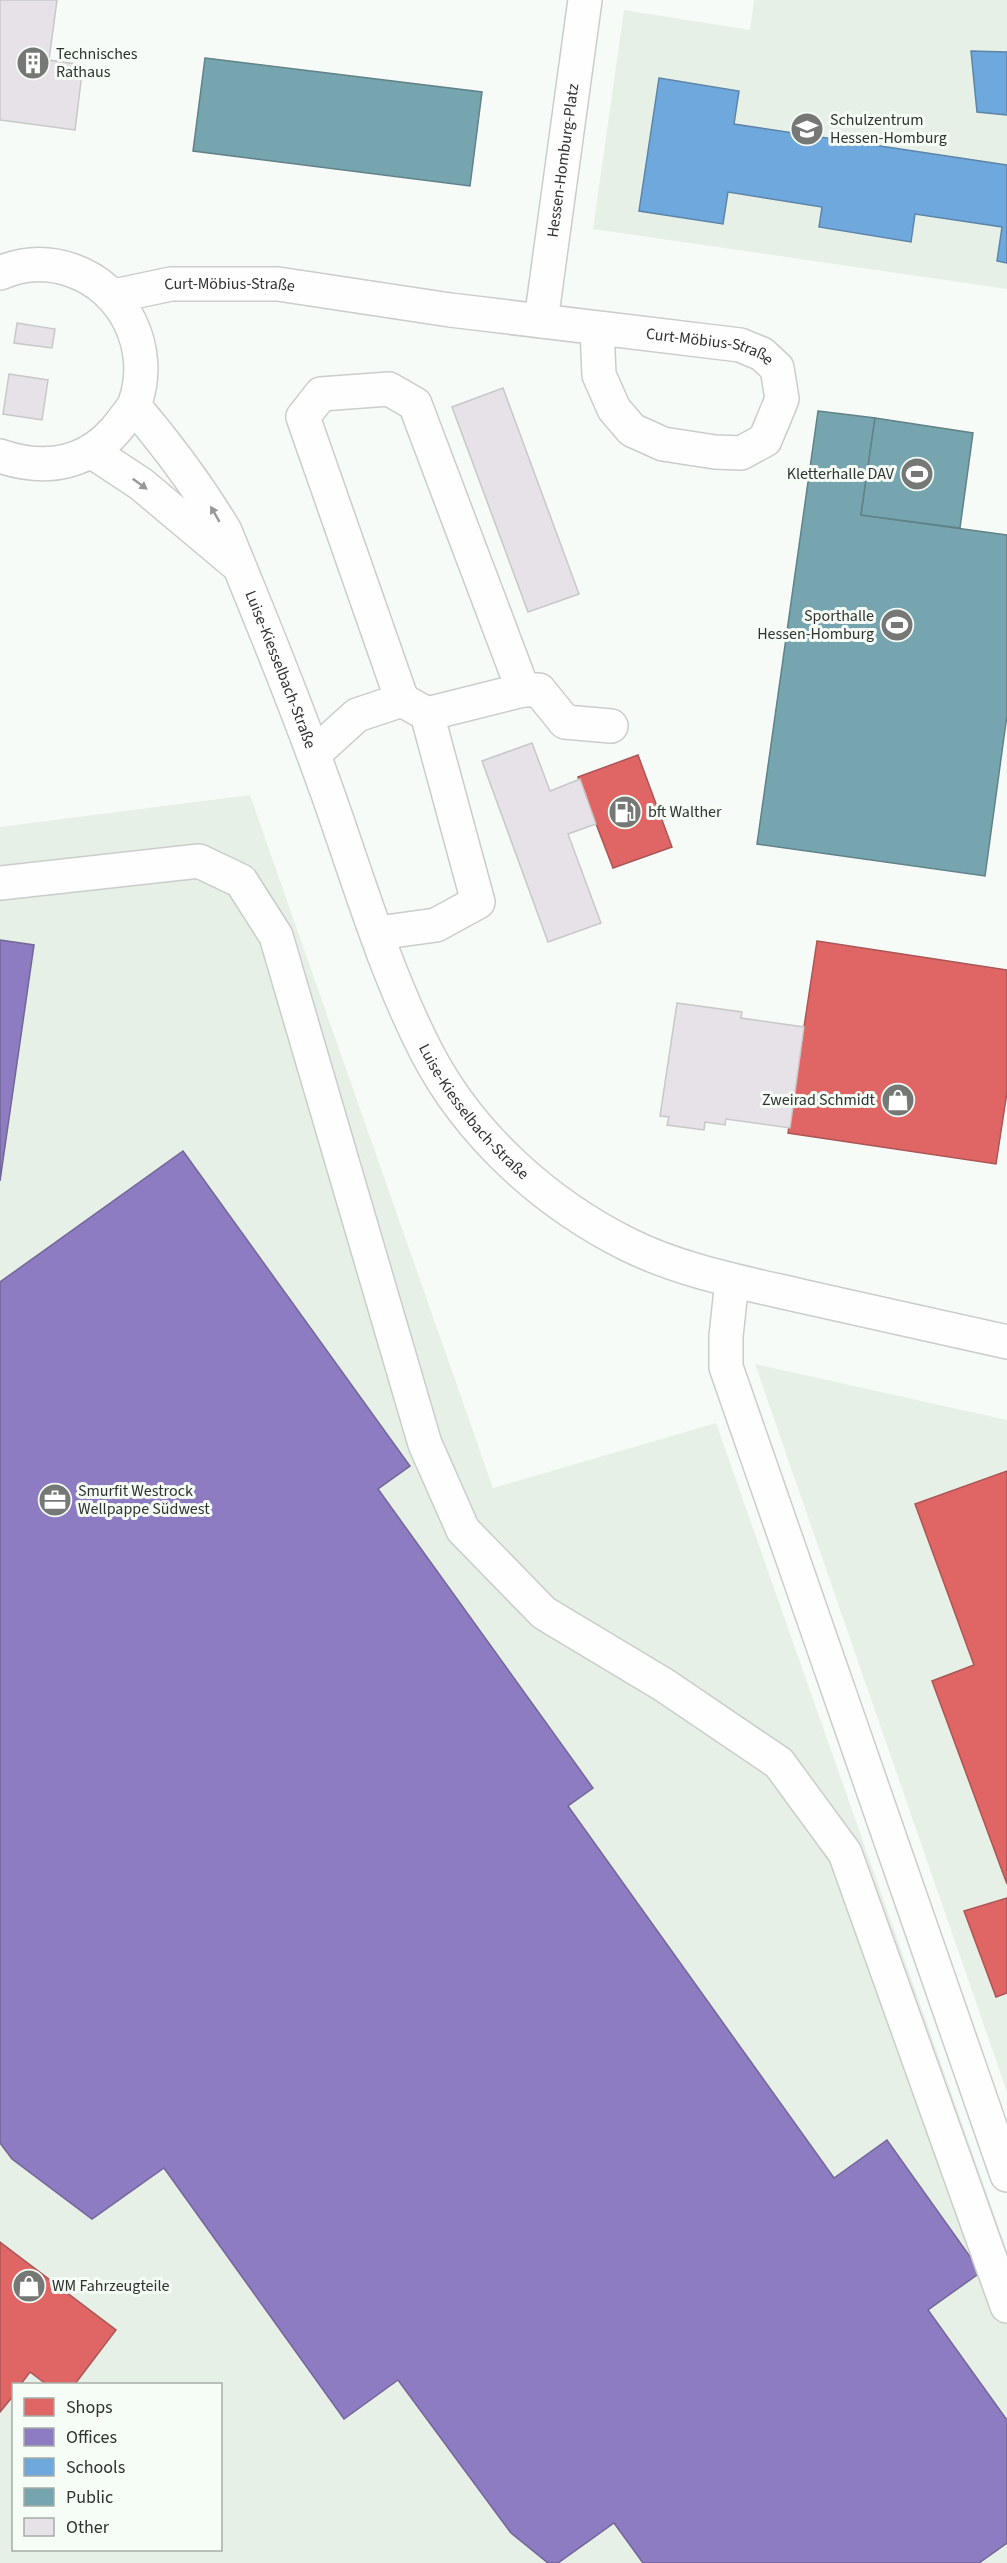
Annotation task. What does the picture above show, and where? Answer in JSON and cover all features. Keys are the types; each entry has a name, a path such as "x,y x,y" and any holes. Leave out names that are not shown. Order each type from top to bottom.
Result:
{"street":[{"name":"Hessen-Homburg-Platz","path":"541,321 585,0"},
{"path":"0,273 11,268 35,264 60,266 83,274 114,296 133,326 141,362 139,390 134,406 113,434 91,451 59,463 24,464 0,456"},
{"name":"Curt-Möbius-Straße","path":"114,296 171,284 278,284 541,321 740,345 762,354 777,368 782,399 765,440 741,453 715,452 663,444 632,430 614,409 599,375 597,328"},
{"path":"378,933 436,925 478,902 414,707 303,417 321,394 389,389 415,404 523,690"},
{"name":"Luise-Kiesselbach-Straße","path":"134,406 172,451 207,500 225,531 314,754 398,991 427,1054 460,1106 497,1149 542,1190 590,1224 632,1247 732,1281 1007,1342"},
{"name":"Luise-Kiesselbach-Straße","path":"91,451 141,484 240,567"},
{"path":"314,754 357,715 523,690 539,690 565,722 611,726"},
{"path":"0,883 199,861 241,881 276,936 425,1444 463,1530 544,1613 664,1685 779,1763 846,1853 1007,2306"},
{"path":"732,1281 726,1336 726,1367 1007,2175"}],"shaded area":[{"name":"Schulzentrum Hessen-Homburg","path":"754,0 1007,0 1007,289 593,229 624,10 750,30"},
{"path":"250,795 493,1488 716,1423 1007,2251 1007,2563 0,2563 0,827"},
{"path":"755,1364 1007,1420 1007,2092"}],"building: Shops":[{"path":"638,755 672,847 613,868 578,777"},
{"path":"817,941 1007,970 1007,1092 996,1164 788,1133"},
{"path":"1007,1471 1007,1884 932,1681 974,1665 915,1504"},
{"path":"1007,1898 1007,1993 996,1997 964,1911"},
{"name":"WM Fahrzeugteile","path":"0,2242 116,2330 76,2383 45,2383 30,2372 22,2383 12,2383 12,2397 0,2412"}],"building: Offices":[{"path":"0,940 34,945 0,1181"},
{"path":"183,1151 410,1466 378,1489 593,1788 568,1806 834,2178 887,2140 981,2272 928,2310 1007,2420 1007,2543 979,2563 643,2563 614,2523 558,2563 548,2563 511,2533 398,2380 344,2419 164,2168 92,2219 12,2159 0,2143 0,1282"}],"building: Schools":[{"path":"971,51 1007,52 1007,115 977,112"},
{"path":"659,78 739,91 734,124 1007,165 1007,263 997,261 1002,227 915,214 911,242 819,227 822,207 728,192 723,224 639,211"}],"building: Public":[{"path":"205,58 482,92 470,186 193,151"},
{"name":"Sporthalle Hessen-Homburg","path":"818,411 875,418 861,515 1007,535 1007,715 985,876 757,844"},
{"name":"Kletterhalle DAV","path":"875,418 973,433 960,528 861,515"}],"building: Other":[{"name":"Technisches Rathaus","path":"0,0 57,0 49,60 83,65 75,130 0,120"},
{"path":"17,323 55,329 52,348 14,343"},
{"path":"9,374 48,380 42,420 3,414"},
{"path":"503,388 579,594 528,612 452,407"},
{"path":"532,743 550,791 580,779 596,824 568,834 601,923 548,942 482,761"},
{"path":"677,1003 742,1012 741,1018 804,1027 790,1128 726,1119 725,1125 705,1122 704,1130 667,1125 669,1117 660,1116"}],"place":[{"name":"Technisches Rathaus","path":"33,63"},
{"name":"Schulzentrum Hessen-Homburg","path":"807,129"},
{"name":"Kletterhalle DAV","path":"917,474"},
{"name":"Sporthalle Hessen-Homburg","path":"897,625"},
{"name":"bft Walther","path":"625,812"},
{"name":"Zweirad Schmidt","path":"898,1100"},
{"name":"Smurfit Westrock Wellpappe Südwest","path":"55,1500"},
{"name":"WM Fahrzeugteile","path":"29,2286"}]}
